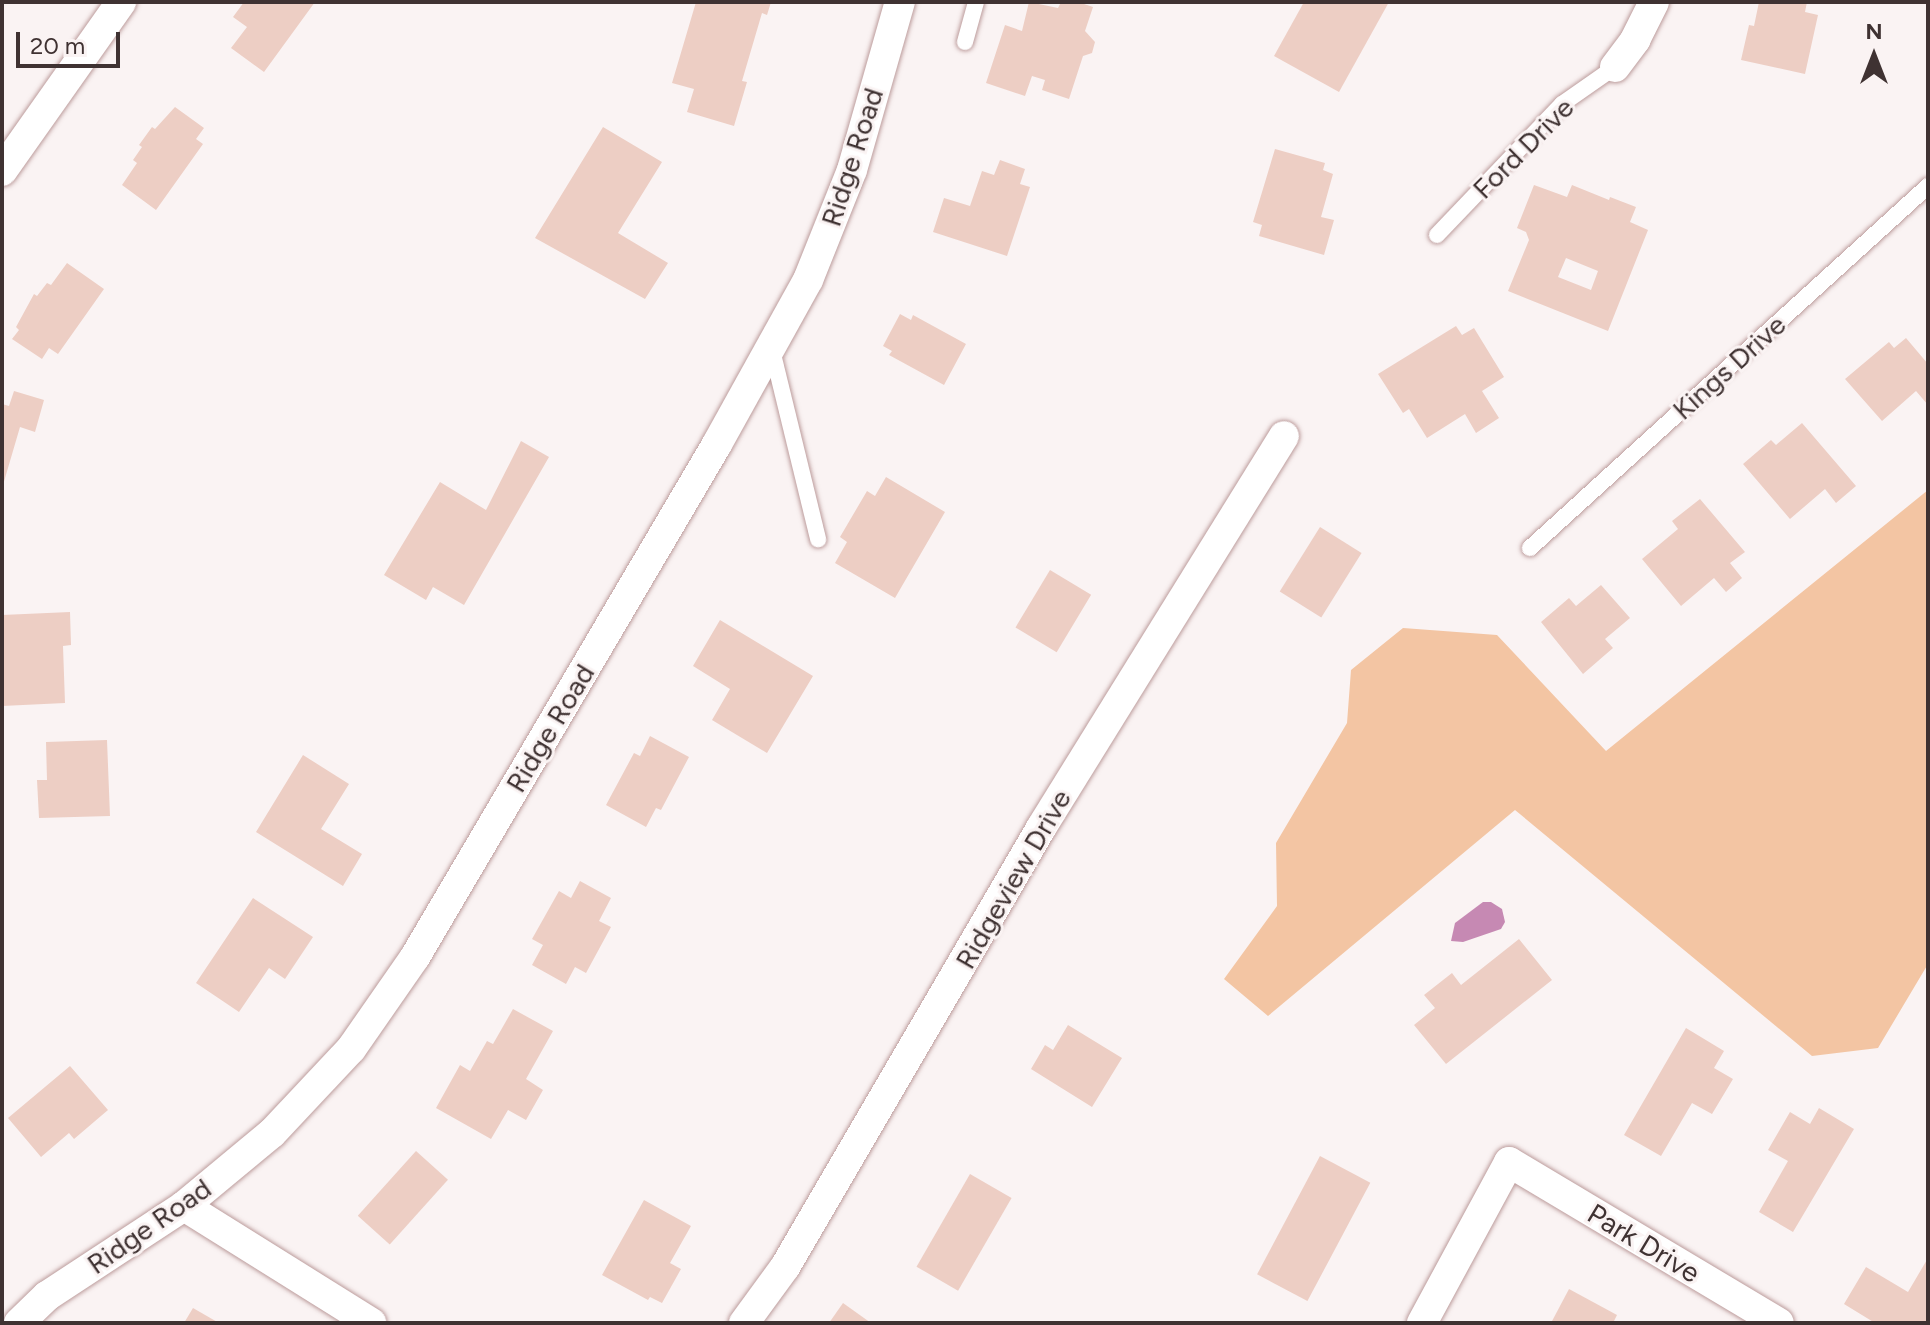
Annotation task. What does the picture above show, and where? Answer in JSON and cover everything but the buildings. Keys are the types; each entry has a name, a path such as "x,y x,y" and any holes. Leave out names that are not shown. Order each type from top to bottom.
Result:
{"street":[{"path":"2,171 121,2"},
{"name":"Ridge Road","path":"19,1323 47,1296 184,1206 272,1133 351,1049 415,957 808,280 852,170 900,2"},
{"path":"1615,67 1648,18 1654,2"},
{"name":"Ridgeview Drive","path":"744,1323 785,1267 1048,816 1284,436"},
{"name":"Park Drive","path":"1422,1323 1509,1162 1779,1323"},
{"path":"184,1206 371,1323"}],"lane":[{"path":"965,42 976,2"},
{"name":"Ford Drive","path":"1437,235 1562,104 1615,67"},
{"name":"Kings Drive","path":"1530,548 1928,186"},
{"path":"771,346 818,539"}],"shaded area":[{"path":"1928,490 1928,964 1878,1048 1812,1056 1515,810 1268,1016 1224,979 1277,906 1276,843 1347,723 1351,670 1403,628 1497,635 1606,751"},
{"path":"1483,902 1491,902 1502,909 1505,922 1501,929 1463,942 1451,941 1455,923"}]}
